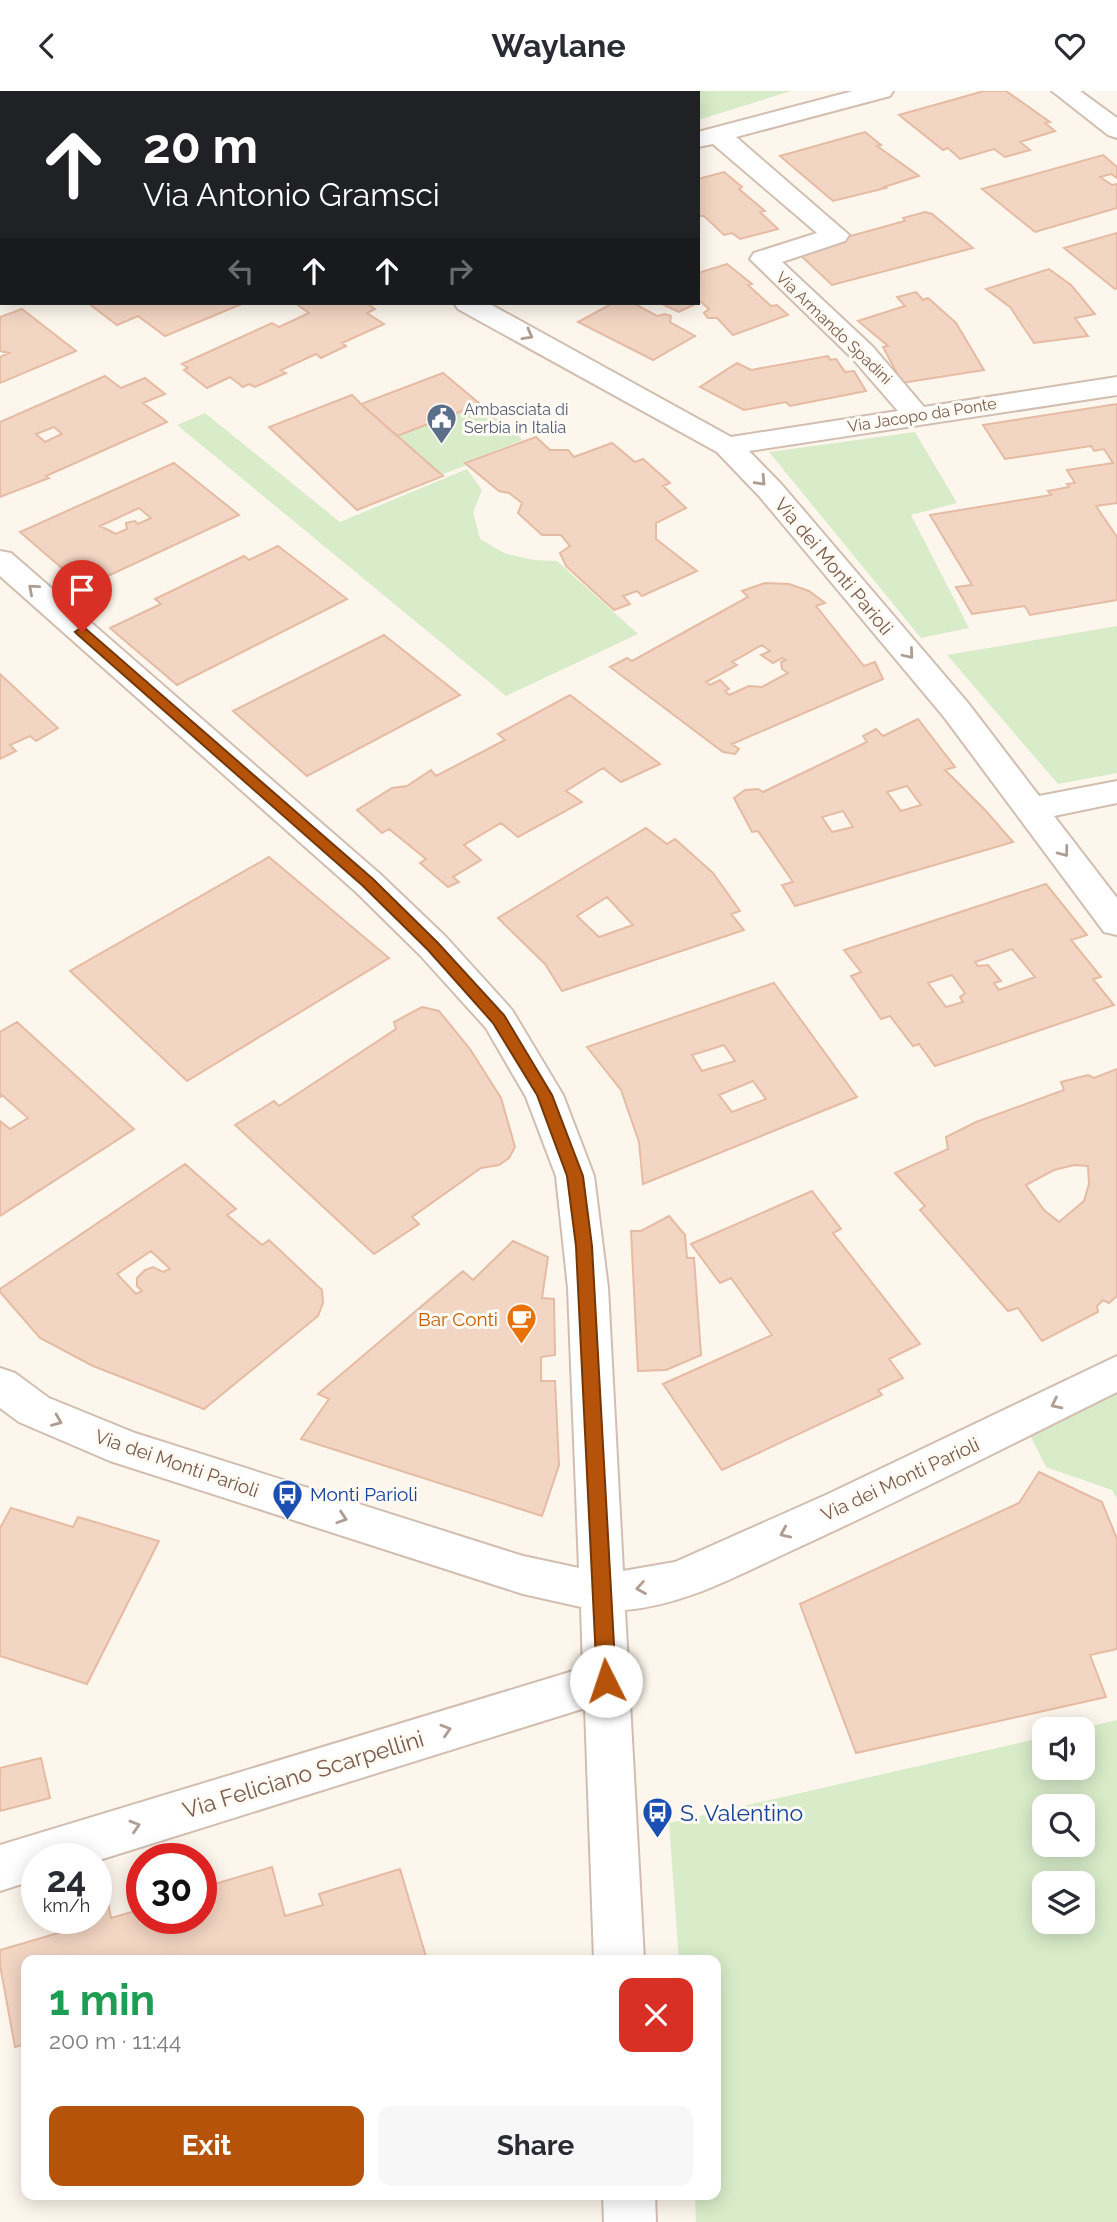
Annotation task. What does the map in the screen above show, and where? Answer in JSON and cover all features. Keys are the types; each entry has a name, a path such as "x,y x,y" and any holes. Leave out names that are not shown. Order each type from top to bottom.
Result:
{"street":[{"path":"708,137 881,91"},
{"path":"1064,91 1117,130"},
{"name":"Via Armando Spadini","path":"708,137 836,235 763,259 840,329 898,391 916,416"},
{"name":"Via dei Monti Parioli","path":"472,305 727,446 771,491 948,700 1117,923"},
{"name":"Via Jacopo da Ponte","path":"727,446 1117,386"},
{"path":"0,560 368,883 433,946 499,1019 524,1057 544,1095 575,1176 588,1287 619,1955"},
{"path":"1031,809 1117,792"},
{"name":"Via dei Monti Parioli","path":"0,1385 34,1411 125,1447 523,1575 600,1592 641,1589 681,1580 843,1507 1117,1373"},
{"name":"Via Feliciano Scarpellini","path":"0,1868 606,1681"},
{"path":"629,2200 630,2222"}],"green space":[{"path":"700,91 791,91 700,119"},
{"path":"480,404 523,440 465,462 467,465 441,475 397,436"},
{"path":"205,413 340,522 467,469 482,490 473,512 480,539 504,553 534,560 557,561 638,634 506,696 177,425"},
{"path":"915,432 957,503 911,515 969,628 921,638 769,452"},
{"path":"1117,626 1117,773 1058,784 947,655"},
{"path":"1117,1387 1117,1499 1112,1490 1046,1467 1030,1435"},
{"path":"1117,1720 1117,2222 696,2222 695,2200 721,2200 721,1955 679,1955 669,1823 1032,1740 1032,1780 1095,1780 1095,1725"}],"building":[{"path":"984,91 1006,91 1050,122 1045,123 1055,131 1020,142 1030,150 1005,157 994,149 960,159 948,148 943,150 899,115"},
{"path":"865,132 881,145 877,146 919,176 884,187 886,188 833,201 780,156"},
{"path":"1103,155 1117,167 1117,178 1111,174 1100,177 1112,185 1117,184 1117,208 1035,232 982,189"},
{"path":"724,172 765,211 760,212 778,229 740,239 732,233 724,235 700,215 700,178"},
{"path":"925,212 932,214 973,248 832,285 796,251 905,221 903,218"},
{"path":"1117,233 1117,288 1115,289 1064,248"},
{"path":"727,264 752,284 748,285 771,306 777,305 788,315 733,335 717,318 708,318 704,313 709,309 700,302 700,272"},
{"path":"1049,269 1071,285 1095,314 1075,318 1088,336 1034,343 1010,307 986,289"},
{"path":"916,292 923,300 928,298 956,323 984,370 902,383 883,347 888,346 858,321 905,306 897,297"},
{"path":"91,305 239,305 165,336 138,316 117,325"},
{"path":"298,305 370,305 375,309 367,313 384,324 342,343 346,346 321,358 316,354 281,370 286,373 255,387 249,384 243,387 230,377 207,388 184,370 188,368 182,364 272,323 279,327 309,313"},
{"path":"609,305 637,305 657,316 671,316 670,322 695,336 653,360 578,322"},
{"path":"664,305 693,305 679,312"},
{"path":"22,309 76,351 0,383 0,357 9,353 0,351 0,317"},
{"path":"828,356 830,360 836,359 845,372 854,371 866,391 790,406 786,402 744,410 700,387 737,363 751,370"},
{"path":"443,373 480,404 397,436 361,404"},
{"path":"105,376 121,388 145,378 165,394 143,403 167,422 46,476 49,478 0,497 0,422","holes":["54,427 62,434 45,442 36,434"]},
{"path":"352,395 443,476 357,510 269,427"},
{"path":"1117,404 1117,503 1096,506 1117,537 1117,600 1030,615 1025,606 972,614 956,587 972,585 930,515 1051,495 1048,491 1069,487 1067,484 1075,483 1067,470 1113,463 1104,449 1094,451 1091,446 1005,459 983,425"},
{"path":"536,437 550,450 568,450 574,457 612,443 635,462 643,459 670,483 663,486 686,508 656,523 656,539 697,571 642,596 637,591 623,596 630,604 614,610 566,566 560,553 570,546 561,535 542,535 518,513 522,503 509,493 499,491 465,463"},
{"path":"174,463 239,515 84,587 20,532","holes":["139,508 151,518 138,524 135,521 126,523 127,529 116,534 100,526"]},
{"path":"278,546 347,599 177,685 110,628 161,604 155,599 244,556 249,560"},
{"path":"765,583 789,584 809,591 825,603 816,606 864,666 875,662 883,679 732,744 739,749 735,754 723,752 610,667 627,658 632,661 748,597 742,591","holes":["762,645 770,651 761,655 773,663 782,658 786,660 781,662 782,669 788,673 762,687 749,686 729,695 725,691 729,689 720,680 710,685 706,682 737,665 732,662"]},
{"path":"384,635 460,695 307,776 233,711"},
{"path":"0,674 58,728 36,741 30,736 10,745 16,751 0,759"},
{"path":"570,695 660,764 621,782 603,768 566,791 582,802 518,837 501,823 464,845 481,860 453,877 459,882 448,887 420,863 426,859 389,829 382,833 357,810 392,788 407,786 431,770 436,776 505,740 498,734"},
{"path":"918,719 955,767 945,770 1013,842 795,906 782,885 793,882 758,831 752,832 734,798 745,790 758,789 763,792 867,742 863,736 876,729 883,736","holes":["907,786 921,805 901,811 887,792","843,811 853,827 832,832 822,817"]},
{"path":"646,828 667,844 675,839 713,873 740,911 731,914 744,930 562,991 545,964 498,918","holes":["607,897 633,925 599,937 577,916"]},
{"path":"269,857 389,958 187,1081 70,971"},
{"path":"1046,884 1087,935 1071,940 1101,977 1093,979 1114,1005 935,1066 919,1044 913,1046 890,1016 881,1019 851,976 861,972 844,950","holes":["1012,949 1035,977 999,990 994,983 1001,981 988,965 978,966 975,962","952,975 965,993 960,997 963,1002 946,1007 928,983"]},
{"path":"774,983 857,1097 643,1184 639,1142 621,1090 587,1047","holes":["724,1045 735,1061 702,1071 692,1055","753,1081 766,1099 732,1112 719,1095"]},
{"path":"422,1007 439,1011 470,1049 501,1098 515,1147 509,1158 499,1165 481,1168 412,1217 419,1224 374,1254 235,1125 274,1101 279,1106 396,1029 394,1022"},
{"path":"17,1022 134,1129 0,1216 0,1121 10,1129 28,1118 2,1095 0,1097 0,1032"},
{"path":"1117,1069 1117,1296 1109,1303 1103,1300 1097,1306 1098,1312 1042,1341 1018,1308 1008,1311 920,1210 925,1206 895,1173 948,1149 946,1137 976,1122 1064,1090 1061,1082 1088,1075 1094,1078","holes":["1074,1165 1088,1166 1089,1184 1084,1201 1059,1222 1044,1210 1026,1185 1054,1170"]},
{"path":"185,1164 236,1209 227,1215 262,1245 269,1240 322,1290 323,1303 318,1316 204,1409 93,1366 40,1338 0,1289","holes":["151,1251 170,1269 163,1272 153,1267 145,1270 137,1278 137,1286 142,1291 136,1294 117,1274"]},
{"path":"812,1191 841,1229 833,1233 920,1344 889,1359 903,1378 878,1390 882,1395 722,1470 663,1384 772,1335 731,1278 720,1283 691,1244"},
{"path":"669,1216 685,1235 687,1258 694,1258 701,1355 666,1370 638,1371 631,1231 641,1231"},
{"path":"513,1241 548,1257 542,1298 554,1299 555,1355 541,1357 541,1381 555,1381 559,1465 542,1516 301,1439 329,1399 318,1394 463,1271 473,1280"},
{"path":"1039,1472 1102,1502 1117,1539 1117,1649 1090,1655 1106,1697 856,1753 800,1604 1019,1503"},
{"path":"11,1508 73,1527 78,1517 159,1541 87,1684 0,1656 0,1528"},
{"path":"41,1758 50,1798 0,1811 0,1768"},
{"path":"272,1867 285,1916 323,1905 319,1894 400,1869 426,1955 21,1955 21,2045 15,2047 0,1965 0,1950 55,1934 112,1934 112,1918 126,1914 126,1934 217,1934 217,1883"}],"place":[{"name":"Ambasciata di Serbia in Italia","path":"441,445"},
{"name":"Bar Conti","path":"521,1346"},
{"name":"Monti Parioli","path":"287,1521"},
{"name":"S. Valentino","path":"657,1839"}],"route":[{"path":"82,632 368,883 433,946 499,1019 524,1057 544,1095 575,1176 584,1246 606,1681"}]}
